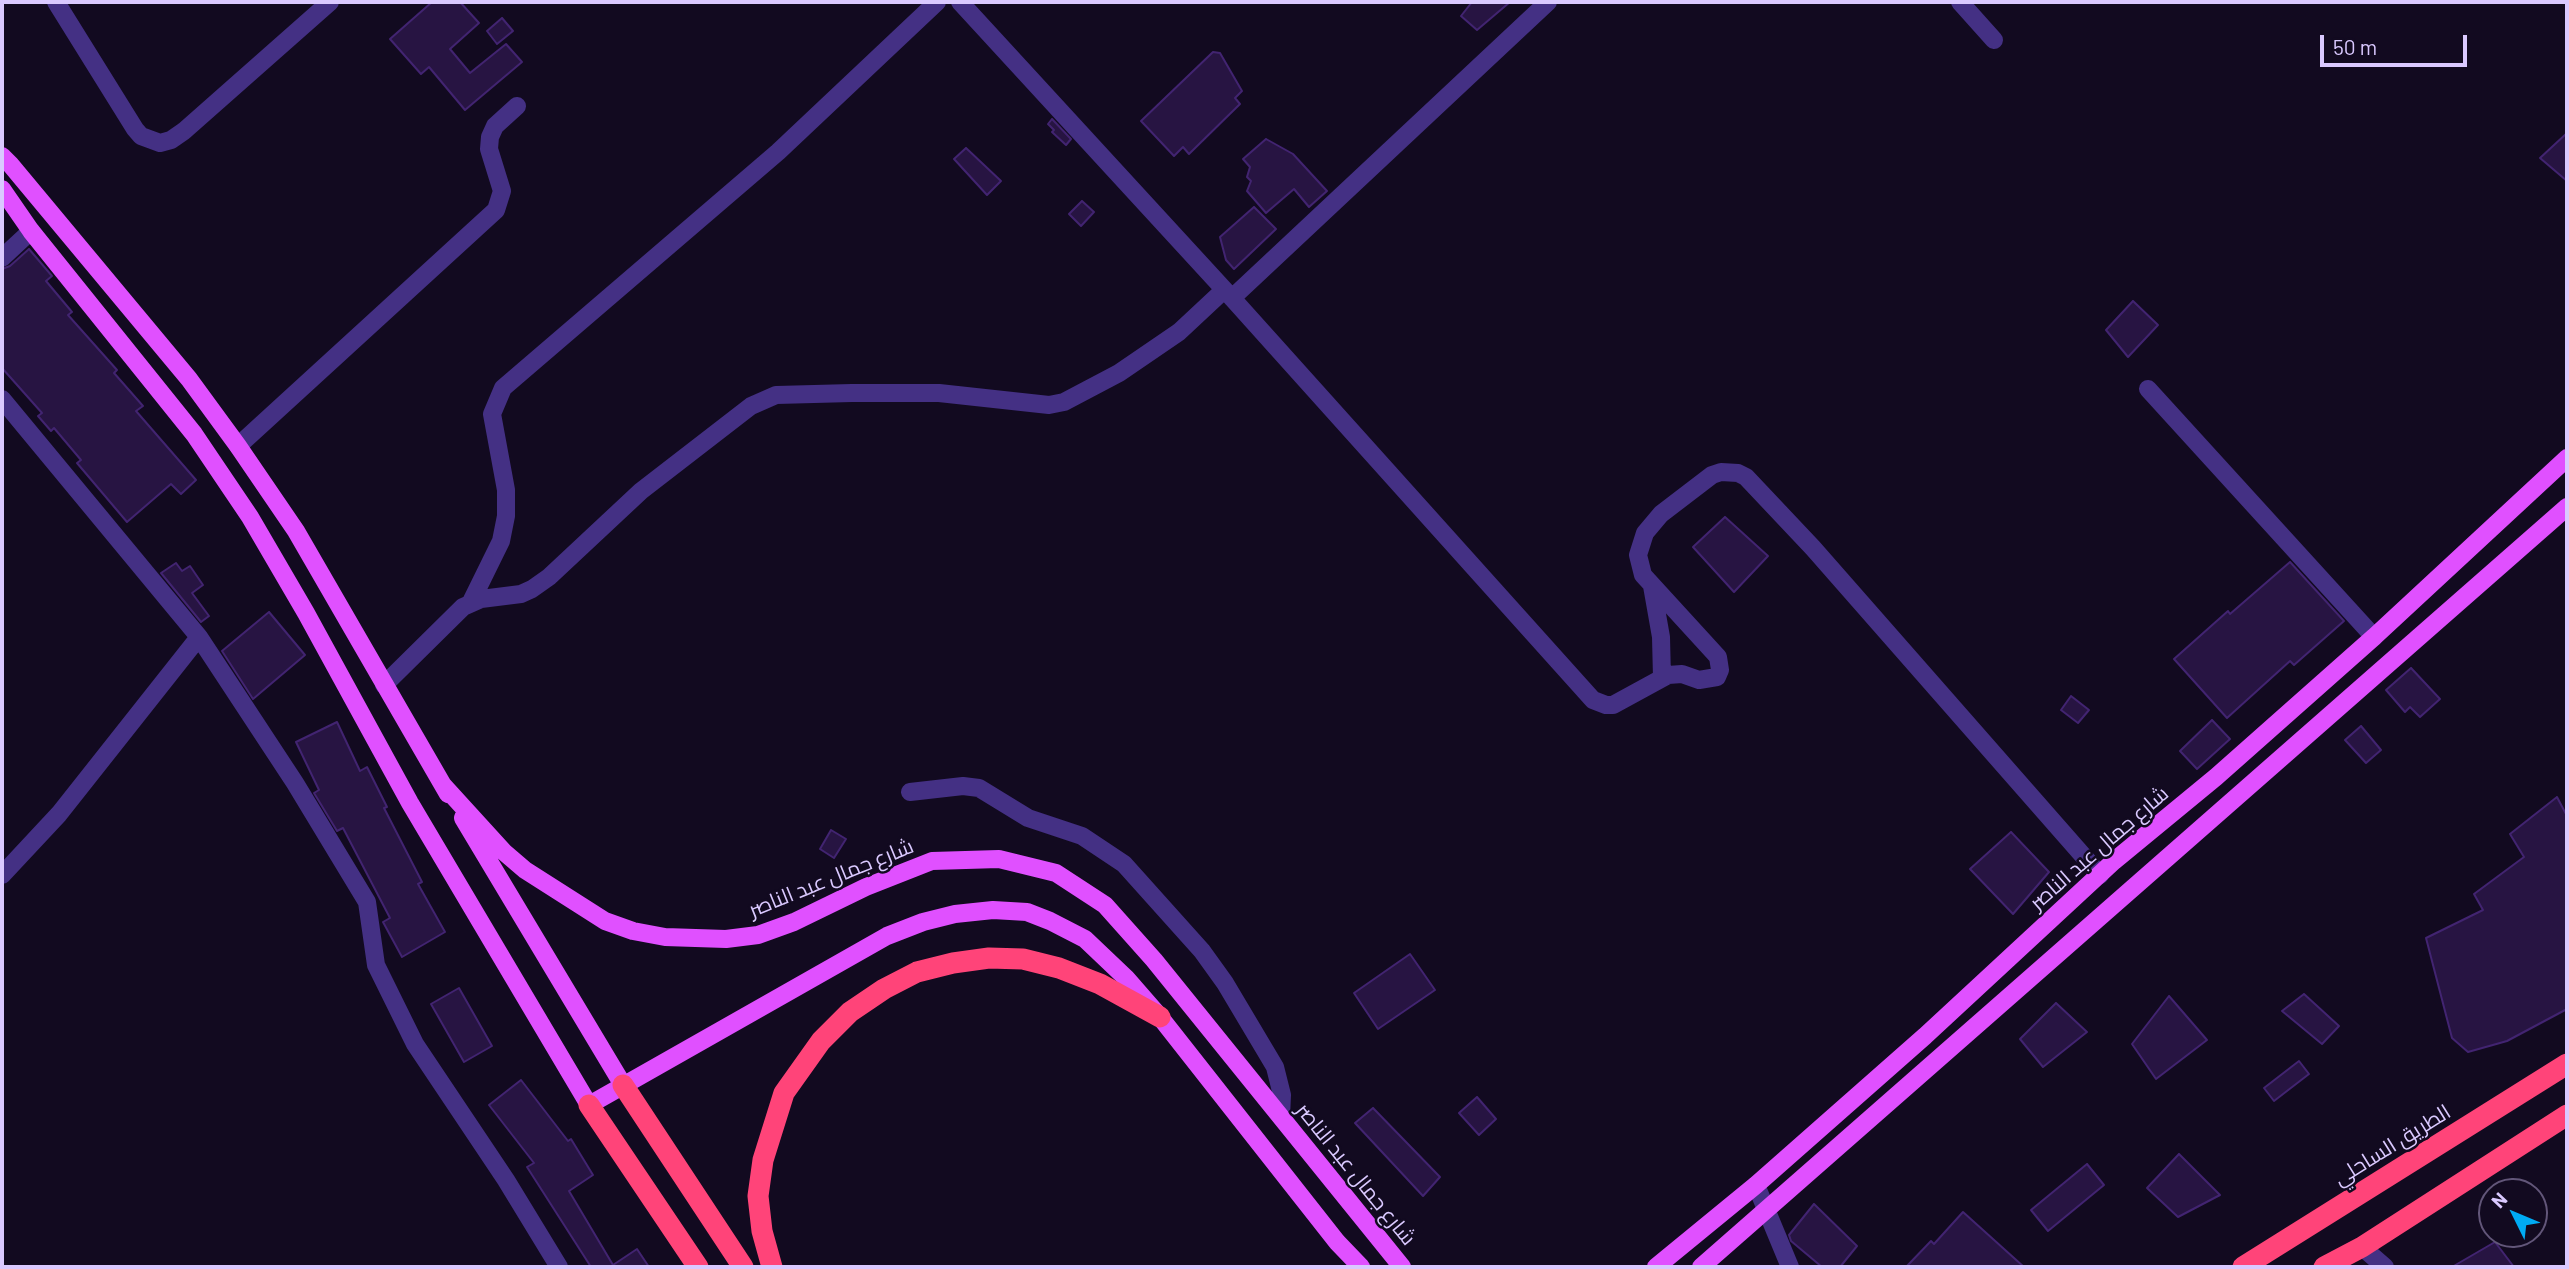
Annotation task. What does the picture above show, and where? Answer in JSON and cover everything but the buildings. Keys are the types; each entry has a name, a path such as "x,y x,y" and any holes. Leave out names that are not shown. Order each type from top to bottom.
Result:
{"highway":[{"path":"772,1267 762,1231 758,1196 764,1160 784,1093 821,1041 850,1012 884,989 917,972 953,963 989,958 1023,959 1059,968 1100,984 1160,1017"},
{"name":"الطريق الساحلي","path":"2243,1267 2567,1064"},
{"path":"623,1085 743,1267"},
{"path":"589,1105 698,1267"},
{"path":"2324,1267 2362,1247 2567,1115"}],"main road":[{"path":"2,156 189,379 296,531 442,784 623,1085"},
{"path":"2,189 31,231 194,434 250,517 306,612 410,803 589,1105 887,936 923,922 955,914 1027,912 1085,939 1104,956 1160,1017 1337,1242 1361,1267"},
{"name":"شارع جمال عبد الناصر","path":"1656,1267 1756,1185 1925,1036 2100,874 2216,777 2374,637 2567,458"},
{"path":"1701,1267 2567,507"},
{"name":"شارع جمال عبد الناصر","path":"442,784 504,852 525,870 605,921 633,931 665,937 726,939 758,935 794,922 901,872 932,861 999,859 1056,873 1105,905 1154,960 1402,1267"}],"street":[{"path":"56,2 135,129 141,136 160,143 171,140 184,131 330,2"},
{"path":"384,685 455,614 471,602 501,541 506,516 506,490 492,414 503,388 778,152 937,2"},
{"path":"960,2 1228,294 1593,700 1613,705 1662,678 1675,674 1699,680 1712,680 1717,677 1720,663 1714,652 1652,586 1640,569 1638,555 1652,523 1712,475 1730,472 1746,477 1813,548 2100,874"},
{"path":"471,602 521,594 532,589 549,577 641,491 734,418 776,396 939,393 1049,405 1064,402 1119,373 1228,294 1548,2"},
{"path":"1960,2 1994,40"},
{"path":"237,446 496,210 502,191 489,149 490,137 495,126 517,106"},
{"path":"2,258 31,231"},
{"path":"2148,389 2374,637"},
{"path":"2,399 199,637 295,783 367,902 376,965 415,1044 506,1180 559,1267"},
{"path":"1652,586 1661,637 1662,678"},
{"path":"2,875 59,814 199,637"},
{"path":"910,792 963,786 979,788 1028,818 1082,836 1124,864 1202,951 1225,983 1275,1066 1282,1095 1281,1117"},
{"path":"1756,1185 1775,1237 1790,1267"},
{"path":"2362,1247 2385,1267"}]}
